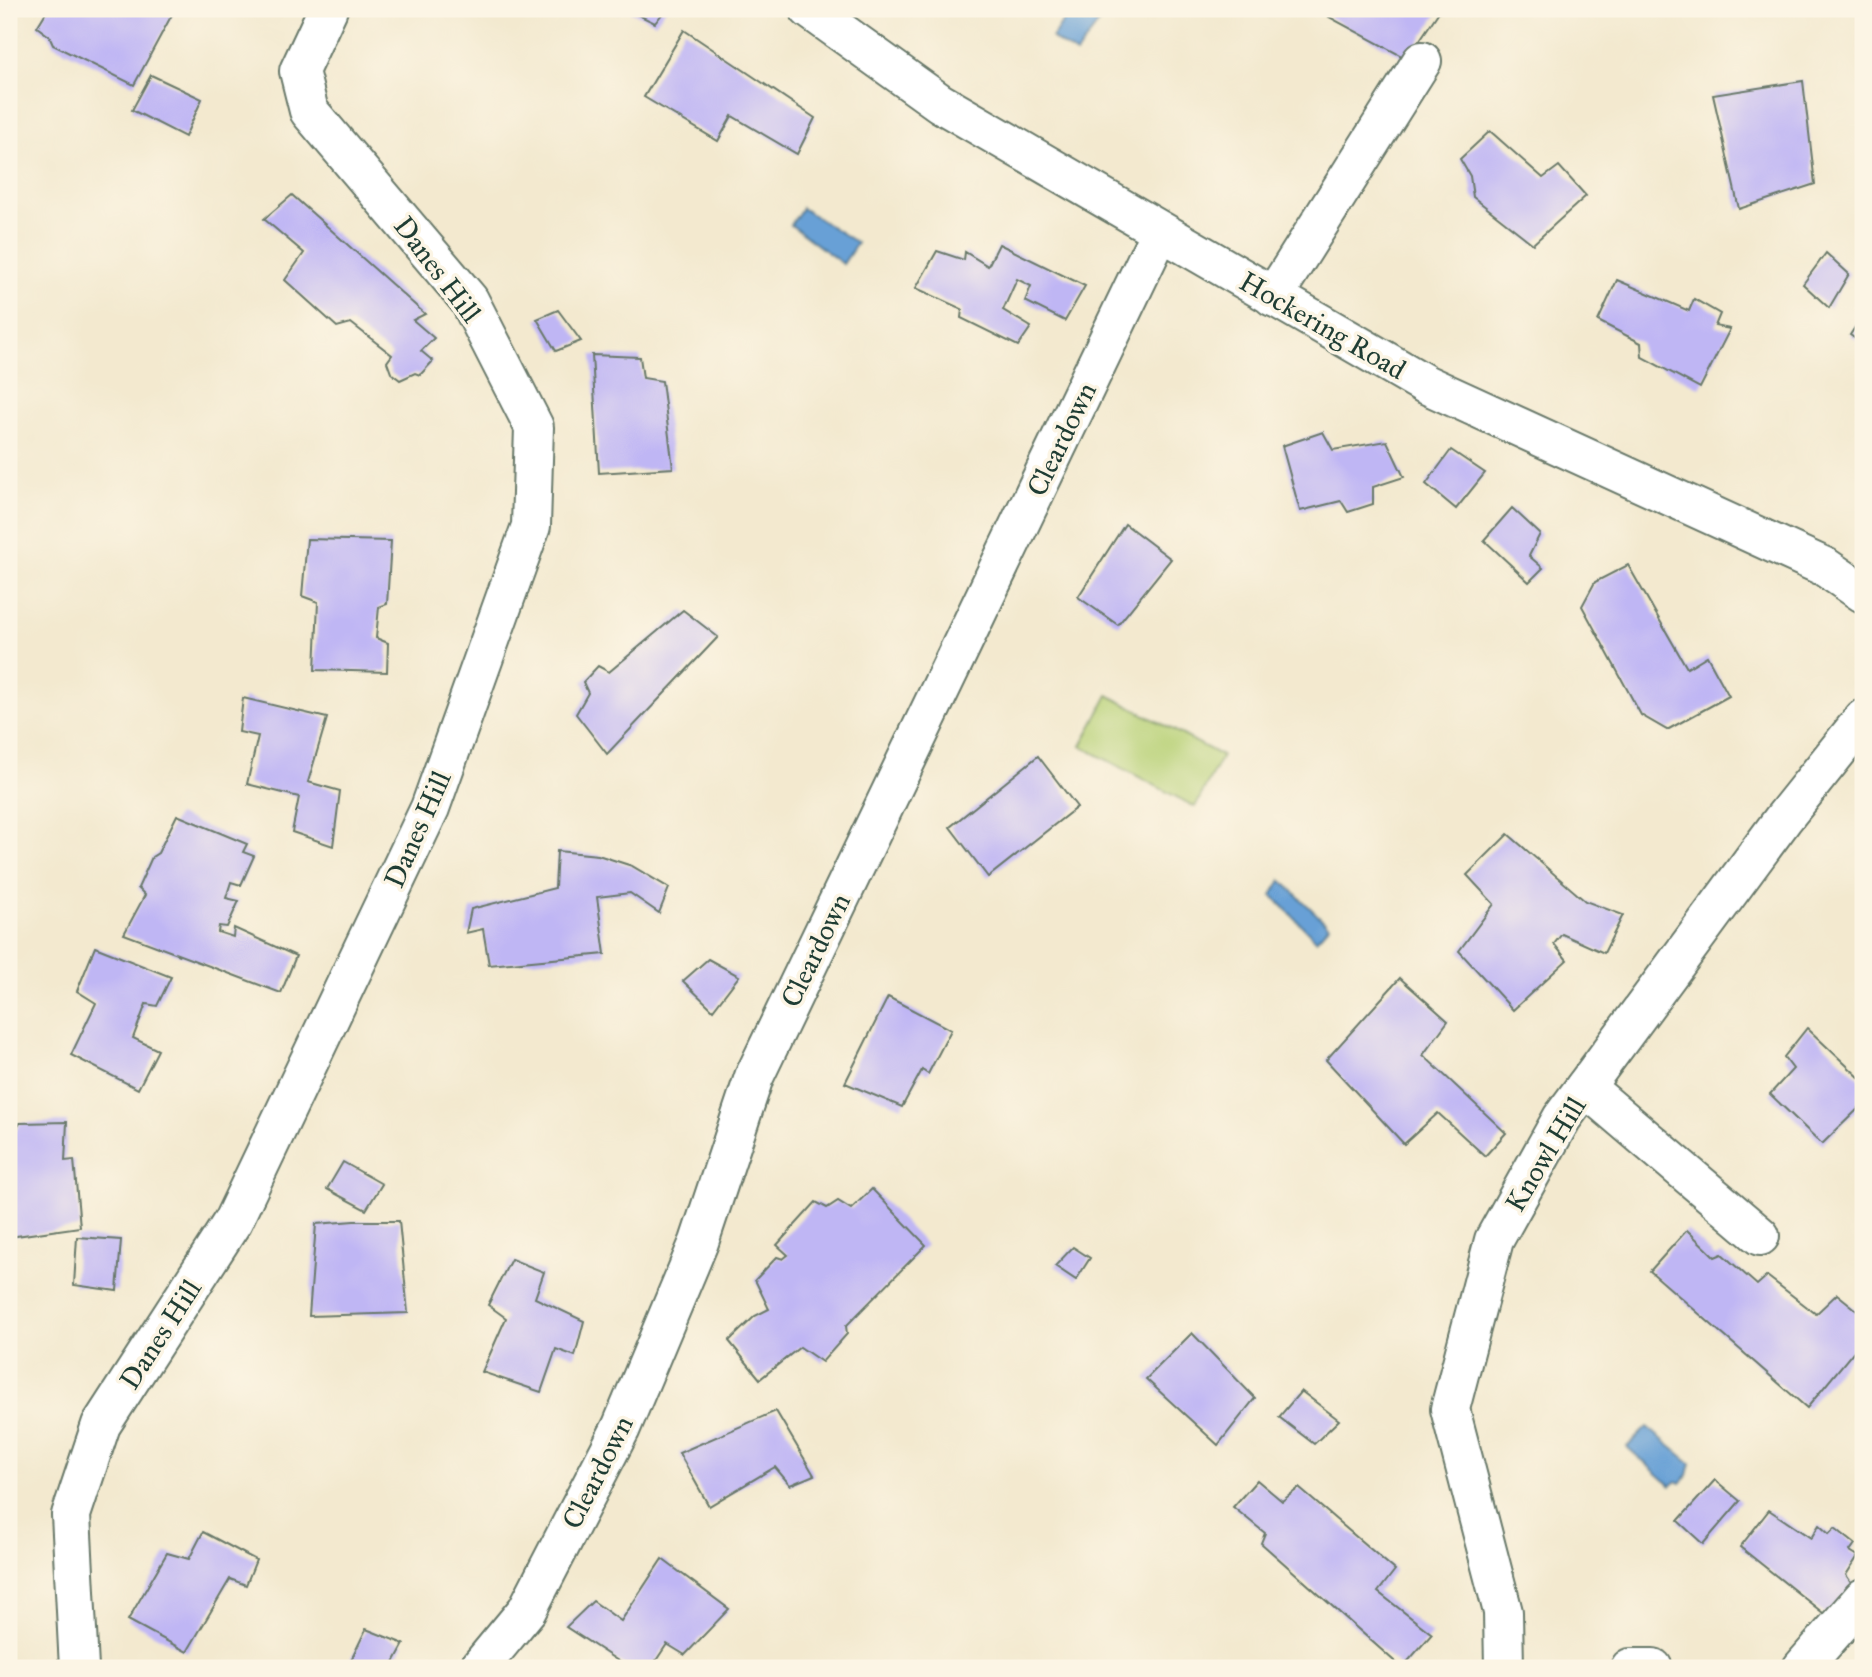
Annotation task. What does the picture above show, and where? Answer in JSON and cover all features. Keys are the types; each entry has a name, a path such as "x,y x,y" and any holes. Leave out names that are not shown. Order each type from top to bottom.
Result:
{"street":[{"name":"Danes Hill","path":"79,1668 71,1515 101,1425 233,1220 251,1183 430,808 531,526 534,427 469,300 309,110 299,71 328,9"},
{"name":"Hockering Road","path":"809,9 940,103 1425,384 1825,567 1863,593"},
{"path":"1273,297 1422,61"},
{"name":"Cleardown","path":"479,1668 527,1609 621,1428 699,1242 754,1077 1160,232"},
{"name":"Knowl Hill","path":"1509,1667 1503,1612 1450,1409 1494,1240 1562,1118 1783,819 1863,719"},
{"path":"1585,1087 1760,1236"},
{"path":"1802,1668 1863,1598"},
{"path":"1630,1668 1653,1668"}],"green space":[{"path":"1108,695 1222,756 1195,807 1081,746"}],"water":[{"path":"1071,9 1109,9 1076,54 1052,38"},
{"path":"802,208 857,243 843,264 791,225"},
{"path":"1281,880 1329,926 1316,940 1272,895"},
{"path":"1647,1427 1691,1463 1688,1475 1681,1483 1677,1481 1671,1486 1627,1447"}],"building":[{"path":"48,9 109,9 115,12 117,9 175,9 134,85 53,45 49,36 37,27"},
{"path":"626,9 666,9 655,23"},
{"path":"1334,9 1440,10 1407,59 1329,17"},
{"path":"684,30 815,118 797,154 732,116 718,141 644,97"},
{"path":"151,75 202,99 185,137 132,110"},
{"path":"1803,81 1815,184 1739,209 1713,95"},
{"path":"1490,131 1543,178 1559,166 1586,196 1533,244 1473,197 1470,176 1460,159"},
{"path":"292,195 425,314 413,320 434,338 421,351 433,361 420,375 415,373 400,380 391,373 387,362 392,355 351,323 337,327 285,280 304,253 264,219"},
{"path":"999,244 1085,286 1065,321 1025,301 1031,286 1017,279 1003,310 1031,327 1018,346 961,318 962,309 916,288 937,251 964,260 965,252 988,266"},
{"path":"1826,253 1849,274 1829,308 1803,284"},
{"path":"1617,280 1689,311 1694,299 1720,314 1715,326 1730,329 1700,388 1642,357 1641,343 1598,321"},
{"path":"558,310 581,341 556,351 537,319"},
{"path":"1863,315 1863,344 1850,335"},
{"path":"592,355 640,357 643,378 662,381 673,468 599,473"},
{"path":"1323,432 1333,450 1387,441 1404,477 1373,487 1373,504 1348,512 1341,501 1300,511 1282,446"},
{"path":"1451,450 1485,473 1456,509 1426,484"},
{"path":"1512,508 1540,534 1529,556 1543,568 1529,582 1484,540"},
{"path":"1125,524 1171,559 1118,625 1078,597"},
{"path":"307,539 391,541 387,604 379,607 376,638 388,643 387,672 315,670 318,602 302,596"},
{"path":"1628,565 1687,668 1707,656 1729,696 1667,730 1641,715 1582,606 1595,582"},
{"path":"683,610 718,637 607,754 576,714 588,693 583,682 598,666 609,672"},
{"path":"243,698 327,718 308,782 340,791 333,846 292,832 299,797 247,784 258,736 239,732"},
{"path":"1038,756 1077,807 988,877 950,827"},
{"path":"177,815 247,844 243,852 254,856 241,885 231,882 226,898 239,901 227,927 219,926 218,932 233,937 234,928 296,956 281,993 124,934 145,895 138,888 152,857 158,853"},
{"path":"1508,834 1585,901 1623,915 1604,953 1562,934 1554,944 1567,960 1513,1010 1459,951 1494,904 1467,875"},
{"path":"557,851 598,855 632,866 669,888 659,913 630,893 597,897 605,954 489,965 483,929 466,933 471,909 555,888"},
{"path":"95,947 171,977 157,1006 146,1004 133,1038 158,1050 138,1089 71,1055 96,1003 77,991"},
{"path":"708,959 739,976 713,1010 683,981"},
{"path":"1400,978 1448,1021 1423,1055 1506,1133 1485,1156 1438,1113 1404,1144 1326,1060"},
{"path":"888,997 951,1030 928,1074 922,1070 902,1107 845,1083"},
{"path":"1807,1028 1863,1081 1863,1104 1822,1144 1770,1094 1793,1069 1784,1057"},
{"path":"67,1122 65,1161 74,1160 80,1227 9,1237 9,1135 14,1133 20,1123"},
{"path":"343,1162 382,1184 366,1210 327,1189"},
{"path":"872,1189 926,1245 846,1326 847,1334 822,1362 800,1347 760,1379 729,1341 755,1316 769,1309 755,1280 777,1257 783,1259 788,1255 777,1245 816,1202 827,1208 838,1201 851,1209"},
{"path":"399,1221 408,1313 309,1316 316,1224"},
{"path":"1687,1230 1715,1257 1722,1254 1757,1285 1767,1276 1816,1314 1837,1294 1863,1315 1863,1340 1807,1408 1650,1271"},
{"path":"77,1237 121,1240 117,1291 74,1285"},
{"path":"1073,1247 1090,1258 1076,1280 1055,1266"},
{"path":"511,1259 544,1272 535,1298 584,1321 575,1356 556,1349 541,1392 482,1372 506,1318 488,1305"},
{"path":"1192,1333 1255,1398 1218,1445 1146,1379"},
{"path":"1301,1391 1339,1420 1314,1444 1279,1417"},
{"path":"776,1411 814,1475 790,1485 775,1467 709,1506 679,1453"},
{"path":"1257,1480 1282,1501 1299,1488 1395,1570 1378,1592 1432,1634 1402,1668 1261,1543 1265,1533 1233,1507"},
{"path":"1715,1480 1740,1501 1703,1544 1678,1521"},
{"path":"1769,1510 1811,1538 1819,1525 1829,1534 1835,1528 1855,1544 1850,1551 1858,1556 1846,1575 1855,1588 1828,1617 1740,1547"},
{"path":"203,1532 256,1560 246,1585 230,1579 187,1652 128,1620 167,1553 189,1559"},
{"path":"662,1559 729,1609 685,1655 667,1644 651,1668 629,1668 566,1627 593,1601 621,1621"},
{"path":"366,1629 404,1644 391,1668 365,1668 351,1660"}]}
